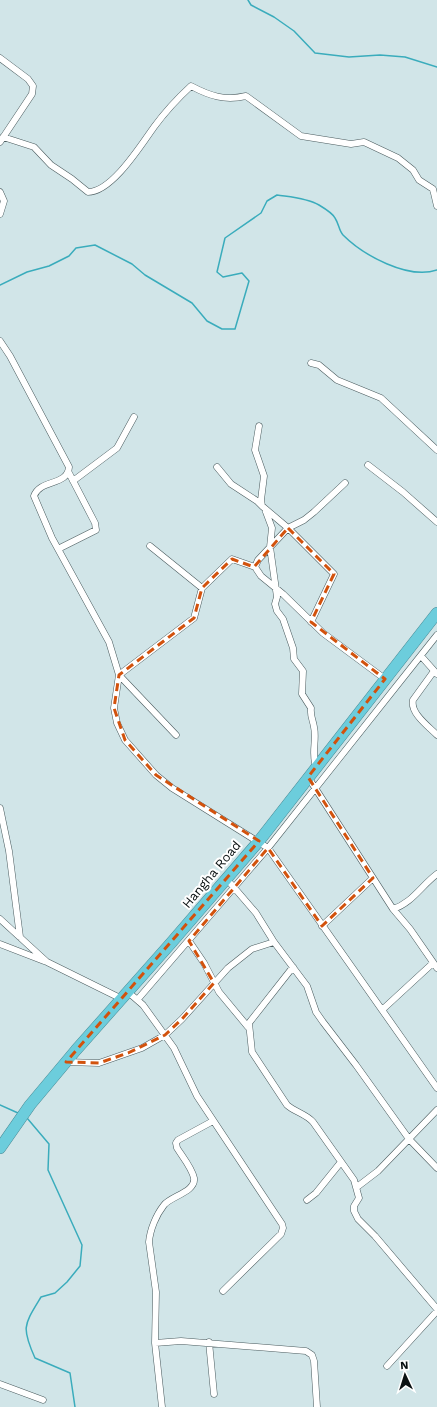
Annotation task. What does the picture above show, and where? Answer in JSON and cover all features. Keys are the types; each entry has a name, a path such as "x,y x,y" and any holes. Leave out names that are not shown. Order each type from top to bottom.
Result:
{"highway":[{"name":"Hangha Road","path":"0,1148 30,1105 66,1062 125,995 230,883 259,841 308,776 437,613"}],"street":[{"path":"0,58 28,79 33,86 32,94 2,139 34,147 51,165 88,192 95,192 109,182 133,158 154,127 191,86 218,98 234,99 246,96 301,136 351,144 364,142 398,158 413,170 419,180 432,189 437,206"},
{"path":"0,192 4,201 0,214"},
{"path":"0,341 10,356 69,467 69,473 96,523 96,530 58,549"},
{"path":"311,363 319,365 337,380 381,398 437,450"},
{"path":"73,481 116,448 134,417"},
{"path":"259,426 255,450 264,476 261,500 262,506"},
{"path":"368,465 403,492 437,522"},
{"path":"217,467 231,484 262,506 272,528 270,547 277,598 275,604 277,611 283,619 293,648 294,659 303,671 302,694 311,708 310,715 315,735 314,761 316,766"},
{"path":"69,473 66,477 42,486 36,491 34,496 58,549 109,642 119,675 114,708 117,723 126,740 156,775 172,788 268,848 437,1088"},
{"path":"255,567 258,560 288,528 304,520 314,512 345,482"},
{"path":"266,512 288,528 334,574 311,622"},
{"path":"150,546 202,588"},
{"path":"119,675 194,618 202,588 232,559 255,567 261,576 276,588 311,622 385,679"},
{"path":"138,999 189,941 230,883 268,848 437,635"},
{"path":"421,656 436,672 413,700 412,704 415,712 437,735"},
{"path":"119,675 176,735"},
{"path":"308,776 372,878 393,909 410,929 435,966 382,1010"},
{"path":"0,808 9,851 20,937"},
{"path":"393,909 405,903 414,896 437,874"},
{"path":"322,926 372,878"},
{"path":"230,883 256,913 274,942 307,986 316,1012 323,1022 409,1139 437,1168"},
{"path":"0,919 47,962"},
{"path":"189,941 219,992 248,1026 252,1052 267,1072 281,1096 295,1112 310,1118 354,1180 359,1198 354,1206 354,1211 358,1219 375,1236 437,1310 387,1366"},
{"path":"66,1062 99,1063 135,1050 165,1035 182,1019 228,968 252,950 274,942"},
{"path":"0,944 138,999 174,1048 190,1084 279,1219 283,1228 281,1234 223,1291"},
{"path":"248,1026 252,1017 293,967"},
{"path":"357,1187 378,1171 437,1110"},
{"path":"162,1407 155,1343 156,1292 149,1242 150,1235 158,1213 165,1204 191,1187 194,1183 193,1176 177,1148 176,1144 178,1140 213,1121"},
{"path":"307,1200 316,1193 341,1162"},
{"path":"155,1343 181,1341 209,1342 306,1351 312,1355 317,1407"},
{"path":"209,1342 214,1394"},
{"path":"0,1384 43,1400"}],"highlighted area":[{"path":"288,528 334,574 311,622 385,679 308,777 373,878 322,926 268,848 189,941 214,983 182,1019 165,1035 128,1053 99,1063 66,1062 259,841 156,775 125,740 114,708 119,675 194,618 202,588 232,559 254,567"}],"waterway":[{"path":"248,0 251,5 274,17 294,31 315,53 349,57 380,55 405,57 437,67"},
{"path":"0,285 27,272 49,266 69,256 76,248 95,245 132,264 145,275 192,303 207,321 222,329 235,329 249,281 242,273 223,277 217,272 225,238 261,213 267,201 277,195 304,199 321,206 334,216 342,233 352,243 374,258 400,269 413,272 437,270"},
{"path":"0,1105 18,1113"},
{"path":"27,1118 49,1144 48,1170 82,1245 80,1266 67,1282 55,1293 41,1297 28,1320 26,1332 35,1358 70,1373 75,1407"}]}
